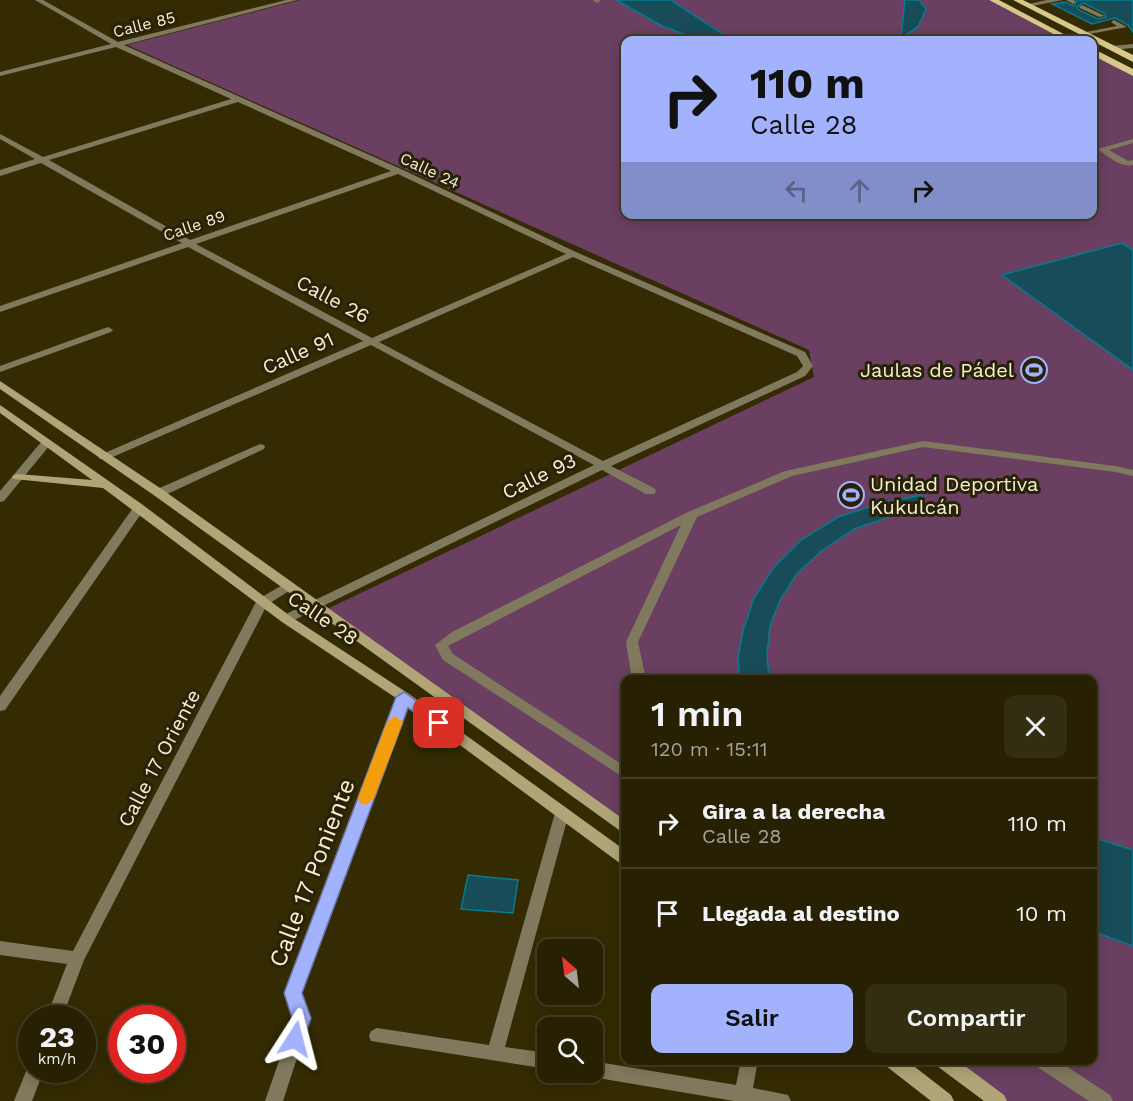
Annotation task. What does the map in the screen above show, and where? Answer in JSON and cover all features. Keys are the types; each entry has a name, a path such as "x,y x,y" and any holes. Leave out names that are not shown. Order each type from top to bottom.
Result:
{"main road":[{"path":"993,0 1063,36"},
{"path":"1017,0 1090,36"},
{"path":"1097,40 1133,59"},
{"path":"1097,54 1133,73"}],"street":[{"name":"Calle 24","path":"38,0 118,45 398,171 573,254 801,354 808,366"},
{"name":"Calle 85","path":"0,74 294,0"},
{"path":"1027,5 1060,0"},
{"path":"1082,6 1101,16"},
{"path":"1084,33 1124,27 1114,22"},
{"path":"1112,48 1133,46"},
{"path":"0,173 239,99"},
{"name":"Calle 26","path":"0,136 45,159 188,243 650,491"},
{"path":"1133,141 1102,149 1126,164 1133,162"},
{"name":"Calle 89","path":"0,309 398,171"},
{"name":"Calle 91","path":"104,457 573,254"},
{"path":"0,369 108,330"},
{"name":"Calle 93","path":"286,619 601,466 801,374 808,366"},
{"name":"Calle 28","path":"0,384 159,493 621,825"},
{"name":"Calle 28","path":"0,408 140,508 262,602 404,697 621,856"},
{"path":"0,498 46,442"},
{"path":"621,771 448,657 441,645 457,634 692,515 789,473 923,444 1133,473"},
{"path":"159,493 260,447"},
{"path":"18,477 105,484"},
{"path":"0,706 5,691 140,508"},
{"path":"638,675 633,642 692,515"},
{"path":"262,602 288,586"},
{"name":"Calle 17 Oriente","path":"59,1005 76,959 262,602"},
{"name":"Calle 17 Poniente","path":"274,1101 302,1018 293,993 404,697"},
{"path":"495,1053 562,813"},
{"path":"0,948 76,959"},
{"path":"376,1036 537,1059"},
{"path":"743,1094 749,1065"},
{"path":"898,1065 945,1101"},
{"path":"950,1065 998,1101"},
{"path":"1050,1065 1104,1101"},
{"path":"603,1071 782,1101"},
{"path":"23,1101 30,1083"}],"shaded area":[{"name":"Unidad Deportiva Kukulcán","path":"300,0 989,0 1058,36 621,36 621,219 1097,219 1097,57 1133,75 1133,1101 999,1101 950,1065 1097,1065 1097,675 621,675 621,827 323,611 814,377 809,350 127,45"}],"building":[{"path":"616,0 671,0 726,36 688,36 662,26"},
{"path":"905,0 919,0 926,9 918,27 901,36"},
{"path":"1077,0 1133,0 1133,32 1128,25 1115,18 1092,24 1052,4 1065,2 1074,6","holes":["1083,3 1104,13 1106,17 1098,19 1077,7"]},
{"path":"1122,243 1133,250 1133,370 1002,275"},
{"path":"922,495 924,505 854,529 820,552 796,575 780,600 770,626 767,653 769,675 740,675 738,658 743,631 754,598 774,567 801,540 838,517 882,503"},
{"path":"1097,839 1133,850 1133,946 1097,933"},
{"path":"468,875 518,880 513,913 461,909"}],"slow traffic":[{"path":"366,798 395,722"}],"place":[{"name":"Jaulas de Pádel","path":"1034,370"},
{"name":"Unidad Deportiva Kukulcán","path":"851,495"}],"route":[{"path":"295,1039 302,1018 293,993 404,697 439,723"}]}
